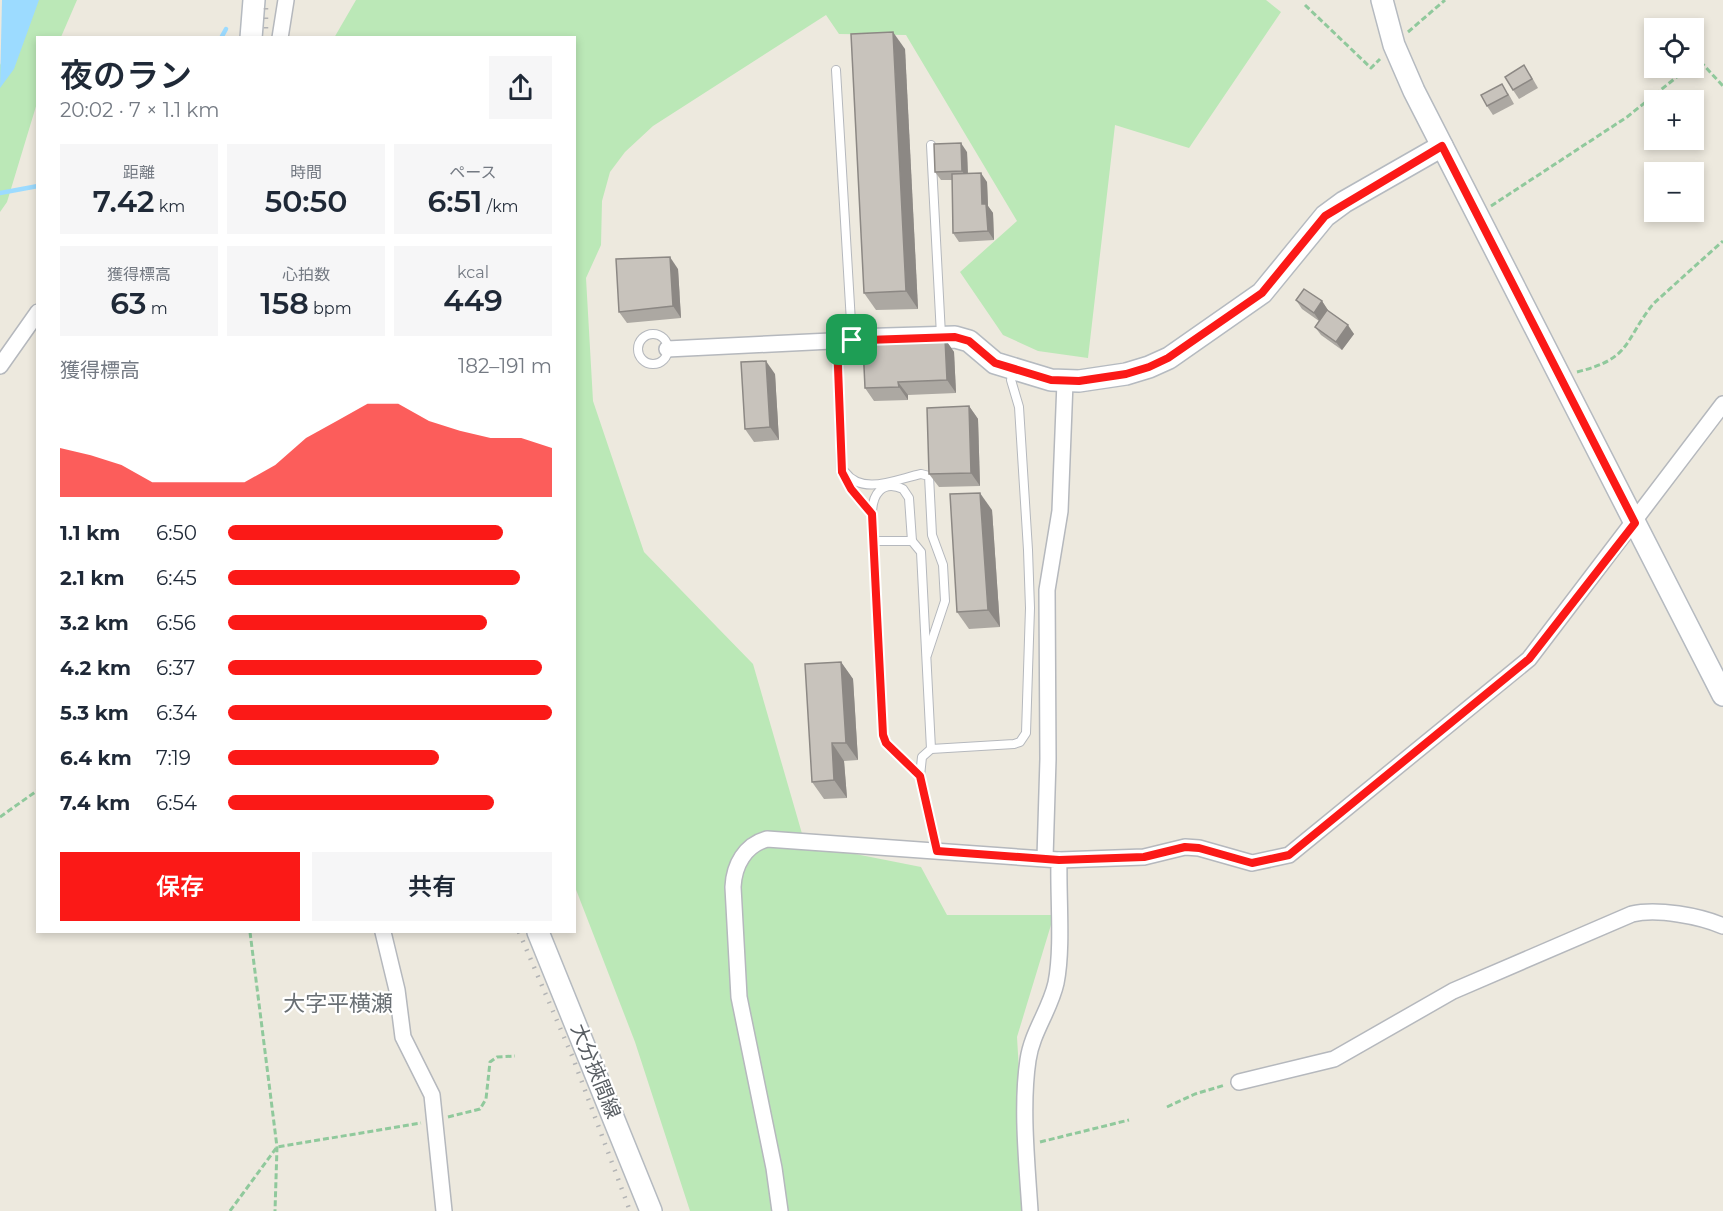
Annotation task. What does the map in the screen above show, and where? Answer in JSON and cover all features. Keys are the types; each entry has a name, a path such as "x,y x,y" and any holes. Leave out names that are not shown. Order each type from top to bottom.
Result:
{"street":[{"path":"251,36 254,0"},
{"path":"280,36 286,0"},
{"path":"1382,0 1402,65 1723,695"},
{"path":"667,349 941,336 963,339 995,363 1065,382 1126,374 1168,358 1262,293 1325,216 1442,146"},
{"path":"0,366 36,315"},
{"path":"1030,1211 1026,1146 1027,1063 1033,1037 1051,998 1057,974 1048,759 1047,590 1060,511 1065,382"},
{"path":"780,1211 772,1157 739,998 733,887 736,867 753,844 767,839 1052,859 1144,857 1185,847 1199,848 1252,863 1289,855 1529,659 1635,523 1723,404"},
{"path":"1239,1082 1334,1059 1453,991 1632,914 1646,912 1695,917 1723,926"},
{"path":"383,933 397,990 400,1027 406,1045 430,1087 444,1211"},
{"name":"大分挾間線","path":"538,933 651,1211"}],"lane":[{"path":"836,70 845,341 841,466 844,478 872,514"},
{"path":"931,145 941,336"},
{"path":"937,851 920,776 922,758 931,749 1014,744 1020,742 1026,733 1030,608 1029,561 1019,406 1011,380 1013,369"},
{"path":"841,466 853,481 864,486 921,474 928,476 932,535 943,565 945,601 927,655"},
{"path":"920,776 886,743 883,735 872,500 879,490 891,486 903,489 909,498 912,541 921,552 931,749"},
{"path":"874,541 912,541"}],"path":[{"path":"1704,66 1723,87"},
{"path":"1477,215 1627,117 1676,78"},
{"path":"1560,376 1596,368 1619,354 1630,343 1644,315 1654,303 1723,241"},
{"path":"0,817 36,791"},
{"path":"250,933 277,1148 275,1211"},
{"path":"230,1211 277,1148 394,1126 435,1121 480,1109 486,1099 490,1062 497,1057 515,1056"},
{"path":"1167,1107 1195,1094 1239,1082"},
{"path":"1026,1146 1129,1120"}],"green space":[{"path":"37,0 77,0 61,36 36,36 36,106 7,202 0,212 0,65"},
{"path":"356,0 1266,0 1281,12 1189,148 1115,125 1088,358 1038,351 1003,335 960,272 1017,221 906,35 839,34 826,15 653,126 625,152 610,172 602,201 601,245 586,278 593,401 644,552 753,664 805,844 921,867 947,915 1054,915 1017,1037 1022,1122 1036,1211 690,1211 635,1042 576,890 576,36 335,36"}],"water":[{"path":"2,0 39,0 14,69 0,88"}],"building":[{"path":"893,32 906,291 864,293 851,34"},
{"path":"1524,65 1532,79 1513,90 1505,77"},
{"path":"1502,84 1508,95 1487,106 1481,95"},
{"path":"961,143 962,171 935,172 934,144"},
{"path":"981,173 982,204 986,204 988,231 953,233 952,174"},
{"path":"670,257 673,306 619,312 616,259"},
{"path":"1304,289 1322,301 1314,313 1296,300"},
{"path":"1327,310 1348,325 1336,342 1315,327"},
{"path":"945,339 947,380 898,382 899,387 865,388 863,345"},
{"path":"766,361 770,427 745,429 741,362"},
{"path":"969,406 971,473 929,474 927,408"},
{"path":"980,493 988,610 957,612 950,494"},
{"path":"841,662 846,743 832,743 834,780 812,782 805,664"}],"waterway":[{"path":"222,36 226,29"},
{"path":"0,193 36,186"}],"railway":[{"path":"266,0 266,36"},
{"path":"519,933 573,1058 630,1211"}],"district":[{"name":"大字平横瀬","path":"338,1003"}],"route":[{"path":"1442,146 1635,523 1547,639 1529,659 1289,855 1252,863 1199,848 1185,847 1144,857 1059,860 937,851 920,776 886,743 883,735 872,514 851,489 844,478 841,466 837,341 852,340 955,337 969,341 995,363 1037,377 1065,382 1126,374 1149,367 1168,358 1262,293 1325,216 1344,202 1442,146"}]}
